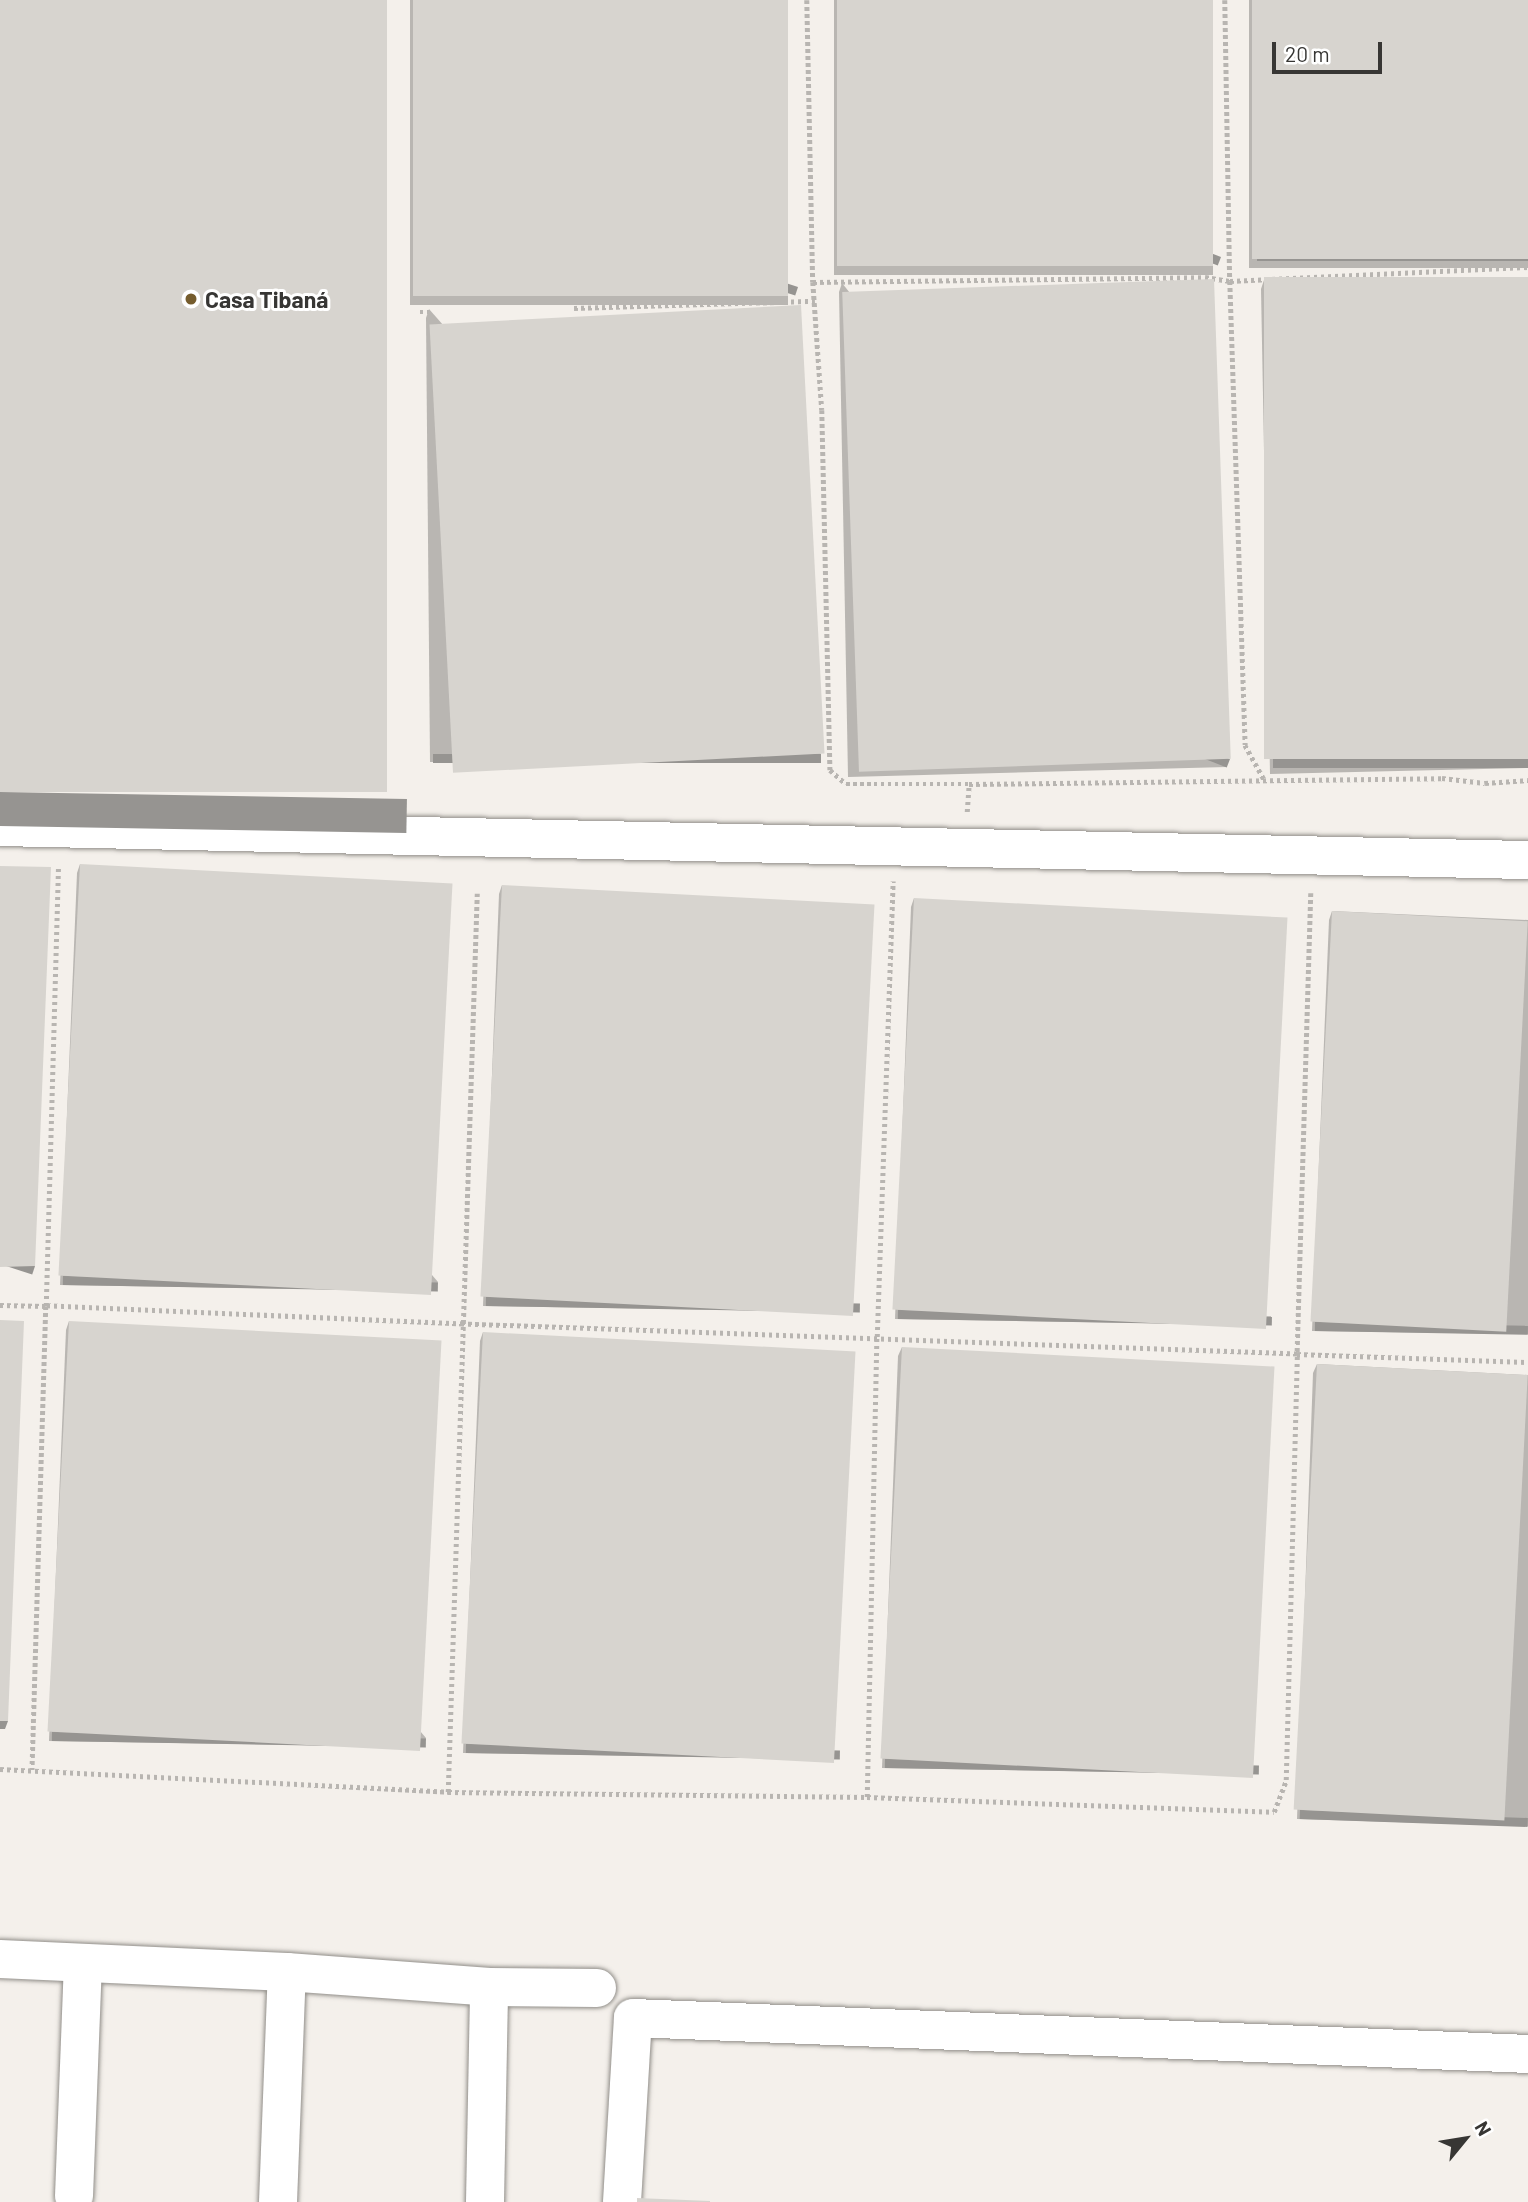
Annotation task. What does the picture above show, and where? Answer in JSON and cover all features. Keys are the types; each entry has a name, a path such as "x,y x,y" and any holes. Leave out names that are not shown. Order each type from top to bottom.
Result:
{"lane":[{"path":"0,827 1528,860"},
{"path":"0,1959 83,1965 287,1972 489,1987 597,1988"},
{"path":"74,2196 83,1965"},
{"path":"278,2202 287,1972"},
{"path":"485,2202 489,1987"},
{"path":"622,2202 633,2018 1528,2054"}],"path":[{"path":"807,0 813,282 822,410 830,770 846,784 1528,780"},
{"path":"1224,0 1245,746 1265,781"},
{"path":"813,282 1205,276 1230,281 1528,267"},
{"path":"570,308 815,301"},
{"path":"420,312 434,312"},
{"path":"963,848 969,784"},
{"path":"32,1770 60,873 48,828"},
{"path":"867,1797 877,1337 895,846"},
{"path":"0,1769 448,1792 867,1797 1274,1812 1286,1780 1312,855"},
{"path":"448,1792 477,892"},
{"path":"0,1305 1528,1362"}],"building":[{"name":"Casa Tibaná","path":"0,0 387,0 387,792 0,792"},
{"path":"413,0 788,0 788,296 413,296"},
{"path":"837,0 1213,0 1213,266 837,266"},
{"path":"1252,0 1528,0 1528,259 1252,259"},
{"path":"1264,277 1528,277 1528,759 1264,759"},
{"path":"1214,279 1231,759 859,772 842,292"},
{"path":"801,305 824,753 453,773 430,324"},
{"path":"80,864 452,884 431,1295 58,1275"},
{"path":"0,866 51,867 35,1266 0,1267"},
{"path":"502,885 874,905 853,1316 480,1296"},
{"path":"914,898 1287,918 1266,1329 892,1309"},
{"path":"1332,911 1528,921 1506,1332 1310,1321"},
{"path":"0,1320 24,1321 8,1721 0,1721"},
{"path":"69,1321 441,1341 420,1751 47,1731"},
{"path":"483,1332 855,1352 834,1763 461,1743"},
{"path":"902,1347 1274,1367 1253,1778 880,1758"},
{"path":"1317,1364 1528,1375 1504,1820 1294,1809"},
{"path":"637,2198 710,2201 710,2202 637,2202"}],"place":[{"name":"Casa Tibaná","path":"191,299"}]}
